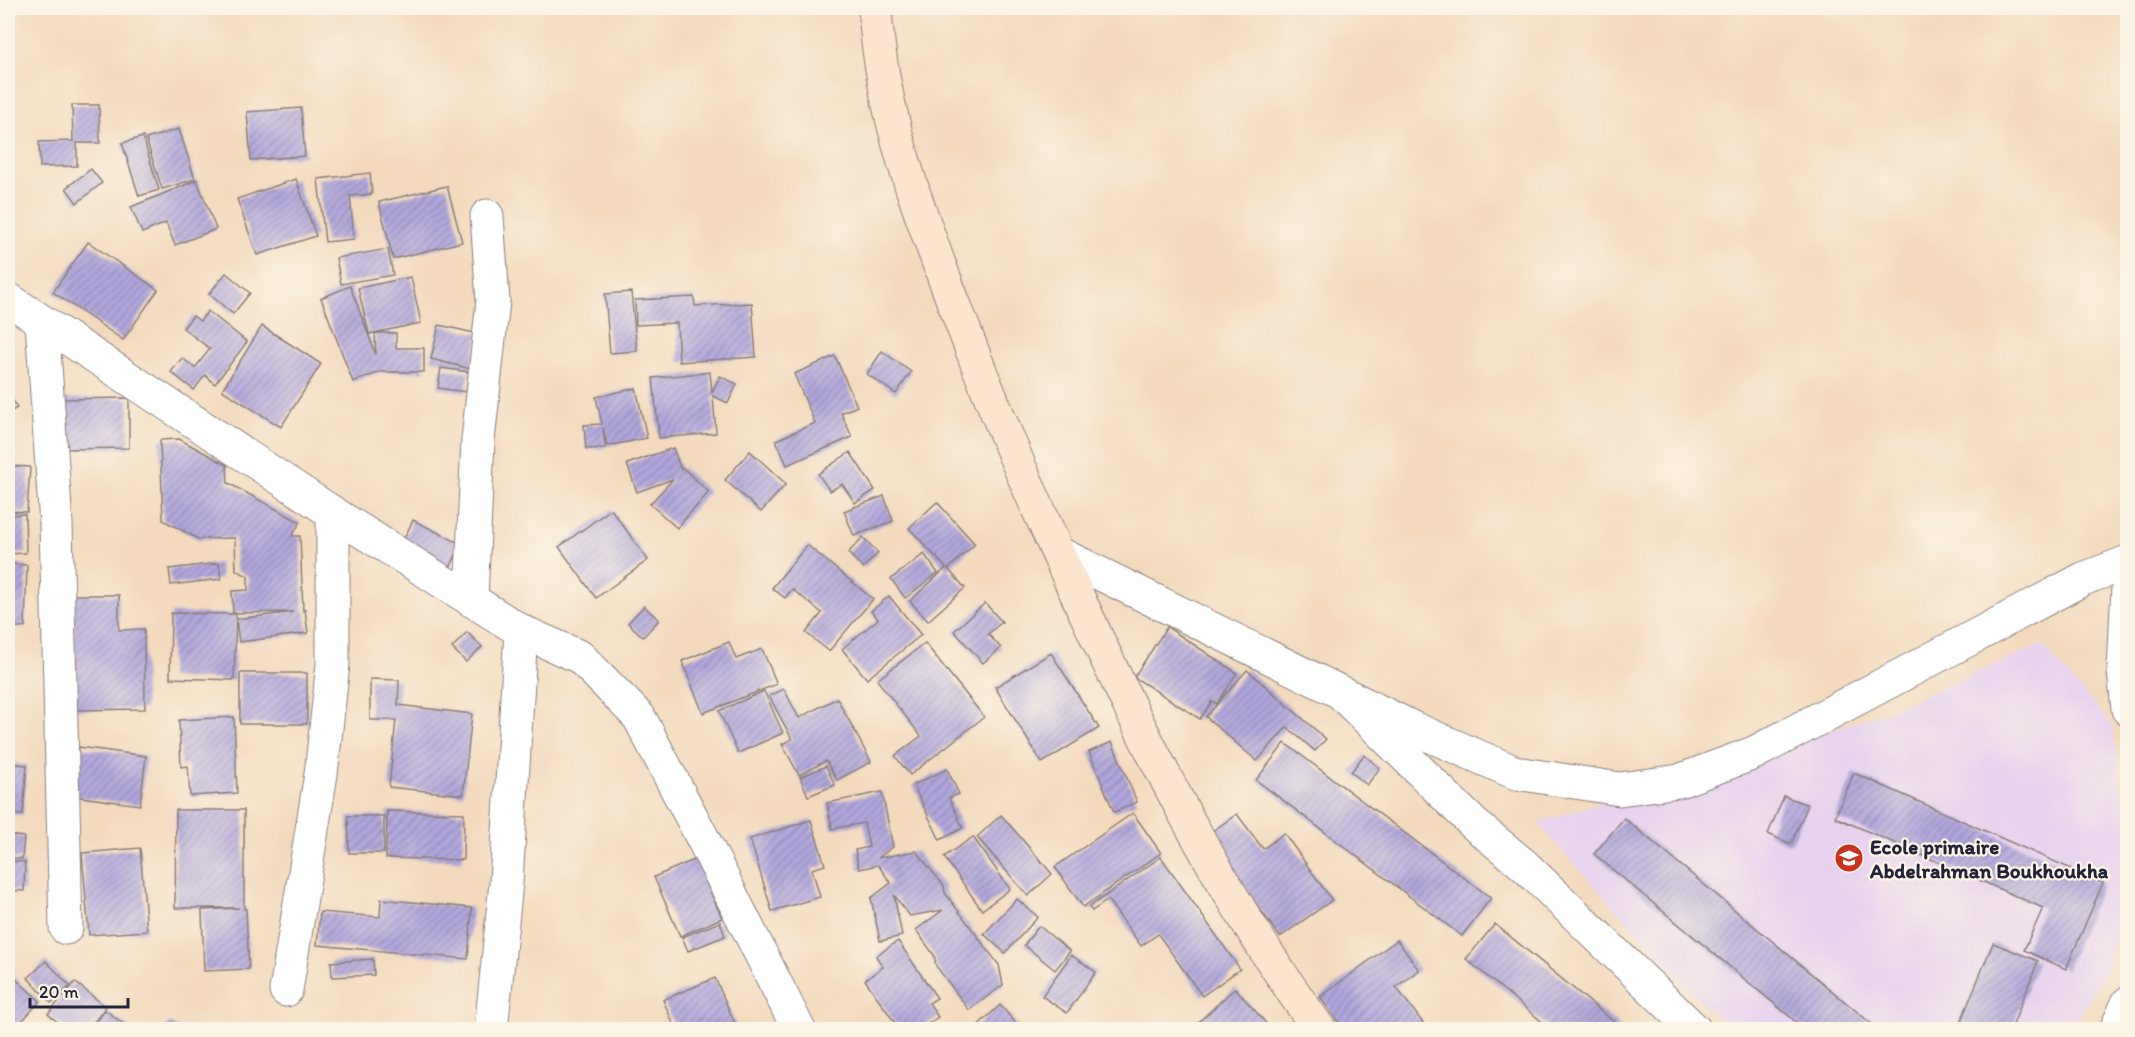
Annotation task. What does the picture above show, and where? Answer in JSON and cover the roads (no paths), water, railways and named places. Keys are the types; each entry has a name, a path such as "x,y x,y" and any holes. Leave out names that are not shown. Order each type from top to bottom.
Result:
{"main road":[{"path":"875,8 887,99 925,226 999,422 1113,674 1169,786 1217,873 1320,1029"}],"street":[{"path":"471,600 478,440 493,301 487,216"},
{"path":"8,299 333,513 471,600 521,631 580,657 639,717 799,1029"},
{"path":"42,322 56,524 66,928"},
{"path":"285,990 321,774 333,664 333,513"},
{"path":"1058,553 1415,729 1516,773 1620,789 1679,781 1754,753 2083,579 2127,562"},
{"path":"2127,585 2127,709"},
{"path":"491,1029 506,883 521,631"},
{"path":"1340,692 1474,824 1524,865 1695,1029"},
{"path":"2116,1029 2127,1003"}],"place":[{"name":"Ecole primaire Abdelrahman Boukhoukha","path":"1849,858"}]}
